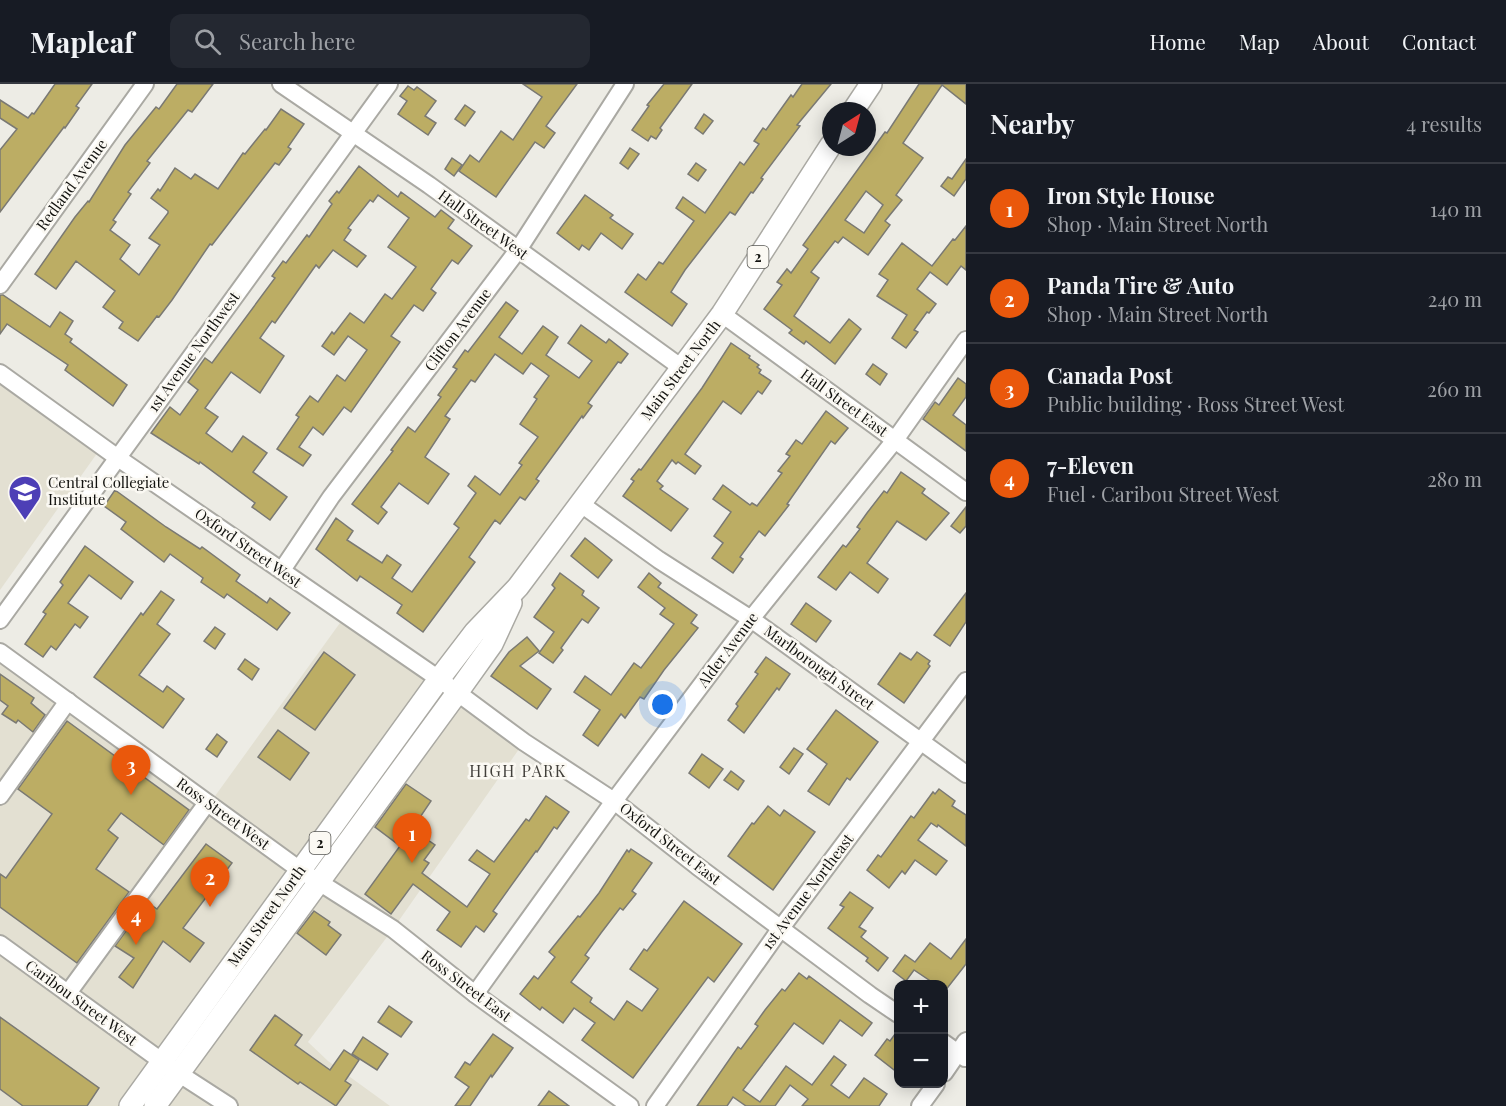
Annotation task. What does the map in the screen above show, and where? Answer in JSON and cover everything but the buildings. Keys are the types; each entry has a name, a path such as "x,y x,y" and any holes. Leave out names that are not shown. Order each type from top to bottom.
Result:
{"main road":[{"path":"859,102 869,87"},
{"name":"Main Street North","path":"154,1106 170,1067 300,870 439,679 475,632 518,587 722,314 824,156"},
{"name":"Main Street North","path":"130,1106 170,1067 319,881 492,644 518,587"}],"street":[{"name":"Redland Avenue","path":"0,285 145,84"},
{"name":"Hall Street West","path":"281,84 352,135 429,185 682,368"},
{"name":"1st Avenue Northwest","path":"0,620 389,84"},
{"name":"Clifton Avenue","path":"282,570 331,497 518,250 625,84"},
{"name":"Hall Street East","path":"722,314 966,492"},
{"name":"Alder Avenue","path":"475,994 614,801 751,619 895,440 966,340"},
{"name":"Oxford Street West","path":"0,373 117,458 439,679"},
{"name":"Marlborough Street","path":"581,504 659,561 751,619 966,774"},
{"name":"Ross Street West","path":"0,652 300,870"},
{"name":"Oxford Street East","path":"439,679 524,742 614,801 697,866 894,1011"},
{"name":"1st Avenue Northeast","path":"655,1106 781,928 966,681"},
{"path":"0,796 68,701"},
{"path":"68,993 207,802"},
{"name":"Ross Street East","path":"300,870 393,929 475,994 630,1106"},
{"name":"Caribou Street West","path":"0,944 170,1067 229,1106"},
{"path":"948,1045 963,1051 948,1068"},
{"path":"921,1106 933,1088"}],"shaded area":[{"name":"Central Collegiate Institute","path":"0,383 98,452 0,590"},
{"path":"345,616 439,679 130,1106 0,1106 0,652 210,803"},
{"path":"457,693 524,742 393,929 308,1042 328,1061 390,1106 155,1106"}],"place":[{"name":"Central Collegiate Institute","path":"25,521"},
{"name":"Canada Post","path":"131,795"},
{"name":"Iron Style House","path":"412,863"},
{"name":"Panda Tire & Auto","path":"210,907"},
{"name":"7-Eleven","path":"136,945"}],"district":[{"name":"HIGH PARK","path":"518,771"}]}
